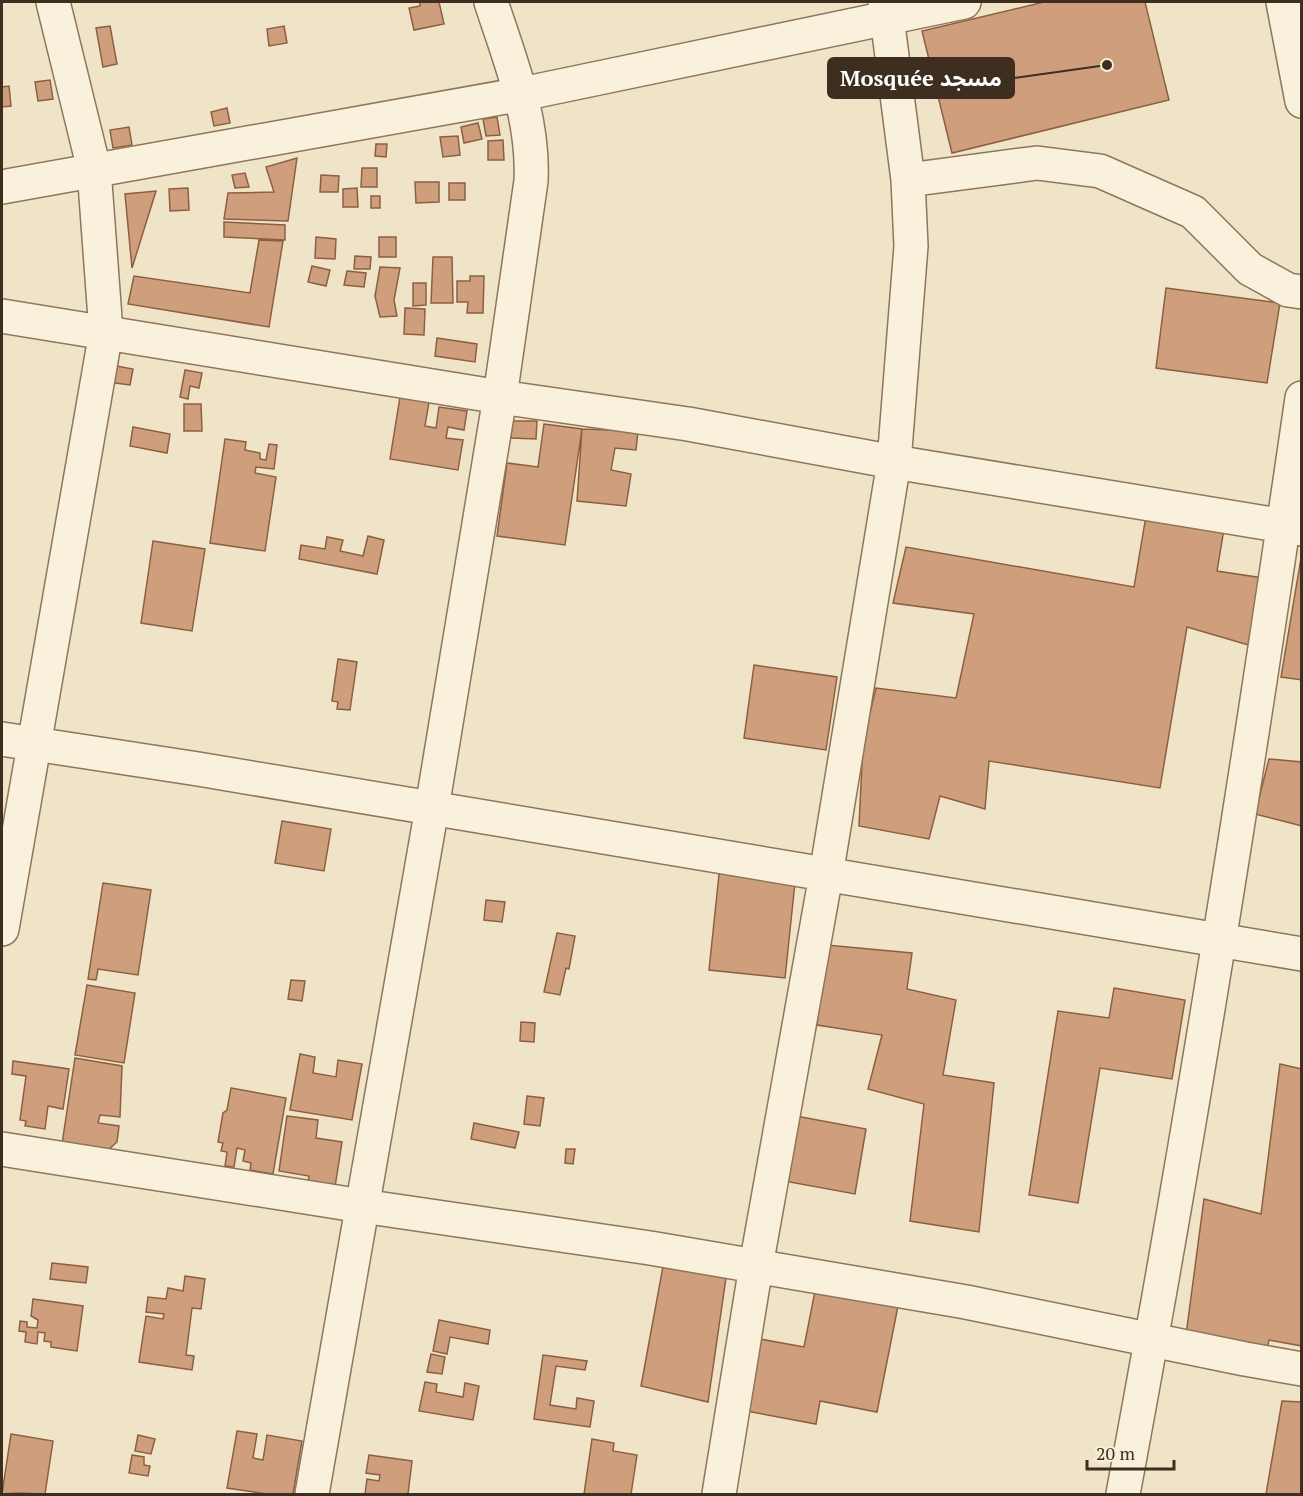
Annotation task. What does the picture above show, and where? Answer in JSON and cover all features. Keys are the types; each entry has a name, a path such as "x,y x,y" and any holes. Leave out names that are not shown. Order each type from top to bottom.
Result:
{"street":[{"path":"2,929 106,333 94,169 53,2"},
{"path":"312,1494 432,808 500,397 531,181 532,157 522,94 491,2"},
{"path":"2,187 522,94 887,10 964,2"},
{"path":"1283,2 1302,101"},
{"path":"719,1494 894,462 911,246 908,180 887,10"},
{"path":"908,180 1037,163 1100,171 1193,212 1250,269 1288,290 1302,292"},
{"path":"2,316 500,397 688,424 894,462 1292,527"},
{"path":"1123,1494 1292,527 1302,398"},
{"path":"2,739 198,769 1302,954"},
{"path":"2,1149 362,1206 650,1248 966,1302 1302,1369"}],"building":[{"path":"420,2 439,2 444,24 414,30 409,8 420,6"},
{"path":"1044,2 1145,2 1169,100 952,153 922,31"},
{"path":"110,26 117,64 103,67 96,28"},
{"path":"284,26 287,43 269,46 267,29"},
{"path":"50,80 53,99 38,101 35,82"},
{"path":"9,86 11,106 2,107 2,87"},
{"path":"227,108 230,123 214,126 211,112"},
{"path":"497,117 500,135 486,136 483,119"},
{"path":"478,123 482,139 464,143 461,127"},
{"path":"129,127 132,145 113,148 110,130"},
{"path":"458,136 460,155 443,157 440,137"},
{"path":"503,140 504,160 488,160 488,141"},
{"path":"376,144 387,144 386,157 375,156"},
{"path":"297,158 288,221 224,219 228,193 274,192 266,167"},
{"path":"362,168 377,168 377,187 361,187"},
{"path":"245,173 249,187 235,188 232,175"},
{"path":"321,175 339,176 338,192 320,192"},
{"path":"415,182 439,182 439,202 416,203"},
{"path":"449,183 465,183 465,200 449,200"},
{"path":"188,188 189,210 170,211 169,189"},
{"path":"357,188 358,207 343,207 343,189"},
{"path":"156,191 132,268 125,194"},
{"path":"371,196 380,196 380,208 371,208"},
{"path":"224,222 285,225 285,240 224,237"},
{"path":"316,237 336,239 335,259 315,258"},
{"path":"379,237 396,237 396,257 379,257"},
{"path":"259,240 283,241 269,327 128,304 134,276 250,293"},
{"path":"355,256 371,257 370,269 354,269"},
{"path":"433,257 452,257 453,303 431,303"},
{"path":"312,266 330,270 326,286 308,282"},
{"path":"380,267 400,268 394,300 397,316 380,317 375,296"},
{"path":"347,271 366,273 364,287 344,285"},
{"path":"470,276 484,276 483,313 467,313 468,302 457,302 457,281 470,281"},
{"path":"413,283 426,283 426,305 413,306"},
{"path":"1166,288 1280,303 1267,383 1156,368"},
{"path":"405,308 425,309 424,335 404,334"},
{"path":"437,338 477,344 475,362 435,356"},
{"path":"111,365 133,369 130,385 108,382"},
{"path":"185,370 202,373 199,388 190,386 188,399 180,397"},
{"path":"400,397 429,402 425,426 436,428 439,407 467,411 464,430 448,427 446,438 463,440 458,470 390,459"},
{"path":"184,404 201,404 202,431 184,431"},
{"path":"512,421 537,421 536,439 511,438"},
{"path":"544,424 582,429 565,545 497,536 507,463 538,467"},
{"path":"133,427 170,434 167,453 130,446"},
{"path":"582,429 638,431 636,450 615,448 611,470 631,474 626,506 577,501"},
{"path":"225,439 246,442 245,450 260,453 260,459 266,460 269,444 277,445 274,469 256,467 255,473 276,477 265,551 210,543"},
{"path":"1148,504 1226,517 1217,571 1263,578 1252,646 1187,627 1160,788 989,761 985,809 940,796 929,839 859,826 863,742 876,688 956,698 974,614 893,603 906,547 1134,587"},
{"path":"368,536 384,540 377,574 299,559 301,545 325,549 327,537 343,540 340,551 363,556"},
{"path":"153,541 205,549 192,631 141,623"},
{"path":"1302,552 1302,680 1281,677"},
{"path":"338,659 357,662 350,710 337,709 338,702 332,701"},
{"path":"754,665 837,677 826,750 744,738"},
{"path":"1269,759 1302,762 1302,826 1255,814"},
{"path":"282,821 331,829 324,871 275,863"},
{"path":"720,865 796,873 785,978 709,970"},
{"path":"103,883 151,890 138,975 98,969 96,980 88,979"},
{"path":"486,900 505,902 502,922 484,920"},
{"path":"557,933 575,936 569,969 566,968 560,995 544,992"},
{"path":"826,945 912,953 907,989 956,1000 943,1075 994,1083 979,1232 910,1221 924,1104 868,1089 882,1035 817,1025"},
{"path":"291,980 305,981 302,1001 288,999"},
{"path":"87,985 135,993 124,1063 75,1055"},
{"path":"1114,988 1185,1000 1172,1079 1100,1068 1078,1203 1029,1195 1058,1011 1109,1018"},
{"path":"521,1022 535,1023 534,1042 520,1041"},
{"path":"300,1054 315,1057 313,1073 336,1077 338,1060 362,1064 352,1120 290,1110"},
{"path":"75,1058 122,1066 120,1117 100,1115 98,1123 119,1126 117,1142 107,1151 62,1144"},
{"path":"13,1061 69,1069 63,1109 48,1106 45,1129 25,1126 26,1121 20,1120 26,1076 12,1074"},
{"path":"1280,1064 1302,1069 1302,1346 1269,1340 1265,1360 1186,1335 1204,1199 1261,1214"},
{"path":"231,1088 286,1098 273,1174 250,1170 251,1163 243,1161 245,1150 237,1148 234,1167 225,1166 227,1152 221,1151 223,1143 218,1142 223,1113 227,1110"},
{"path":"527,1096 544,1098 540,1126 524,1124"},
{"path":"287,1116 318,1120 316,1138 342,1142 335,1187 308,1183 309,1176 279,1171"},
{"path":"796,1116 866,1129 855,1194 784,1181"},
{"path":"474,1123 519,1132 515,1148 471,1139"},
{"path":"566,1149 575,1149 573,1164 565,1163"},
{"path":"664,1261 727,1271 708,1402 641,1386"},
{"path":"52,1263 88,1267 86,1283 50,1279"},
{"path":"185,1276 205,1279 201,1309 192,1308 186,1355 194,1356 192,1370 139,1362 146,1316 163,1319 164,1314 146,1312 148,1297 166,1299 168,1288 183,1291"},
{"path":"816,1286 899,1301 877,1412 820,1401 816,1424 746,1411 760,1339 804,1347"},
{"path":"33,1299 83,1306 77,1351 51,1347 51,1342 44,1341 45,1333 38,1332 37,1344 25,1342 26,1332 19,1331 20,1321 27,1322 27,1327 37,1328 38,1320 31,1316"},
{"path":"439,1320 490,1330 488,1344 450,1337 447,1354 433,1351"},
{"path":"431,1354 445,1357 442,1374 427,1372"},
{"path":"543,1355 587,1361 585,1370 556,1366 550,1405 576,1409 577,1398 594,1401 590,1427 534,1419"},
{"path":"425,1382 437,1384 436,1392 463,1397 465,1383 479,1386 473,1420 419,1411"},
{"path":"1282,1401 1302,1402 1302,1494 1266,1494"},
{"path":"237,1431 257,1434 253,1458 263,1460 267,1435 302,1441 293,1494 267,1494 227,1488"},
{"path":"11,1434 53,1441 45,1494 2,1494"},
{"path":"138,1435 155,1439 151,1454 135,1451"},
{"path":"592,1439 614,1443 613,1451 637,1455 631,1494 584,1494"},
{"path":"132,1455 144,1457 144,1465 150,1466 148,1476 129,1473"},
{"path":"369,1455 412,1461 408,1494 365,1494 367,1479 379,1481 380,1475 366,1473"}],"place":[{"name":"Mosquée مسجد","path":"1107,65"}]}
